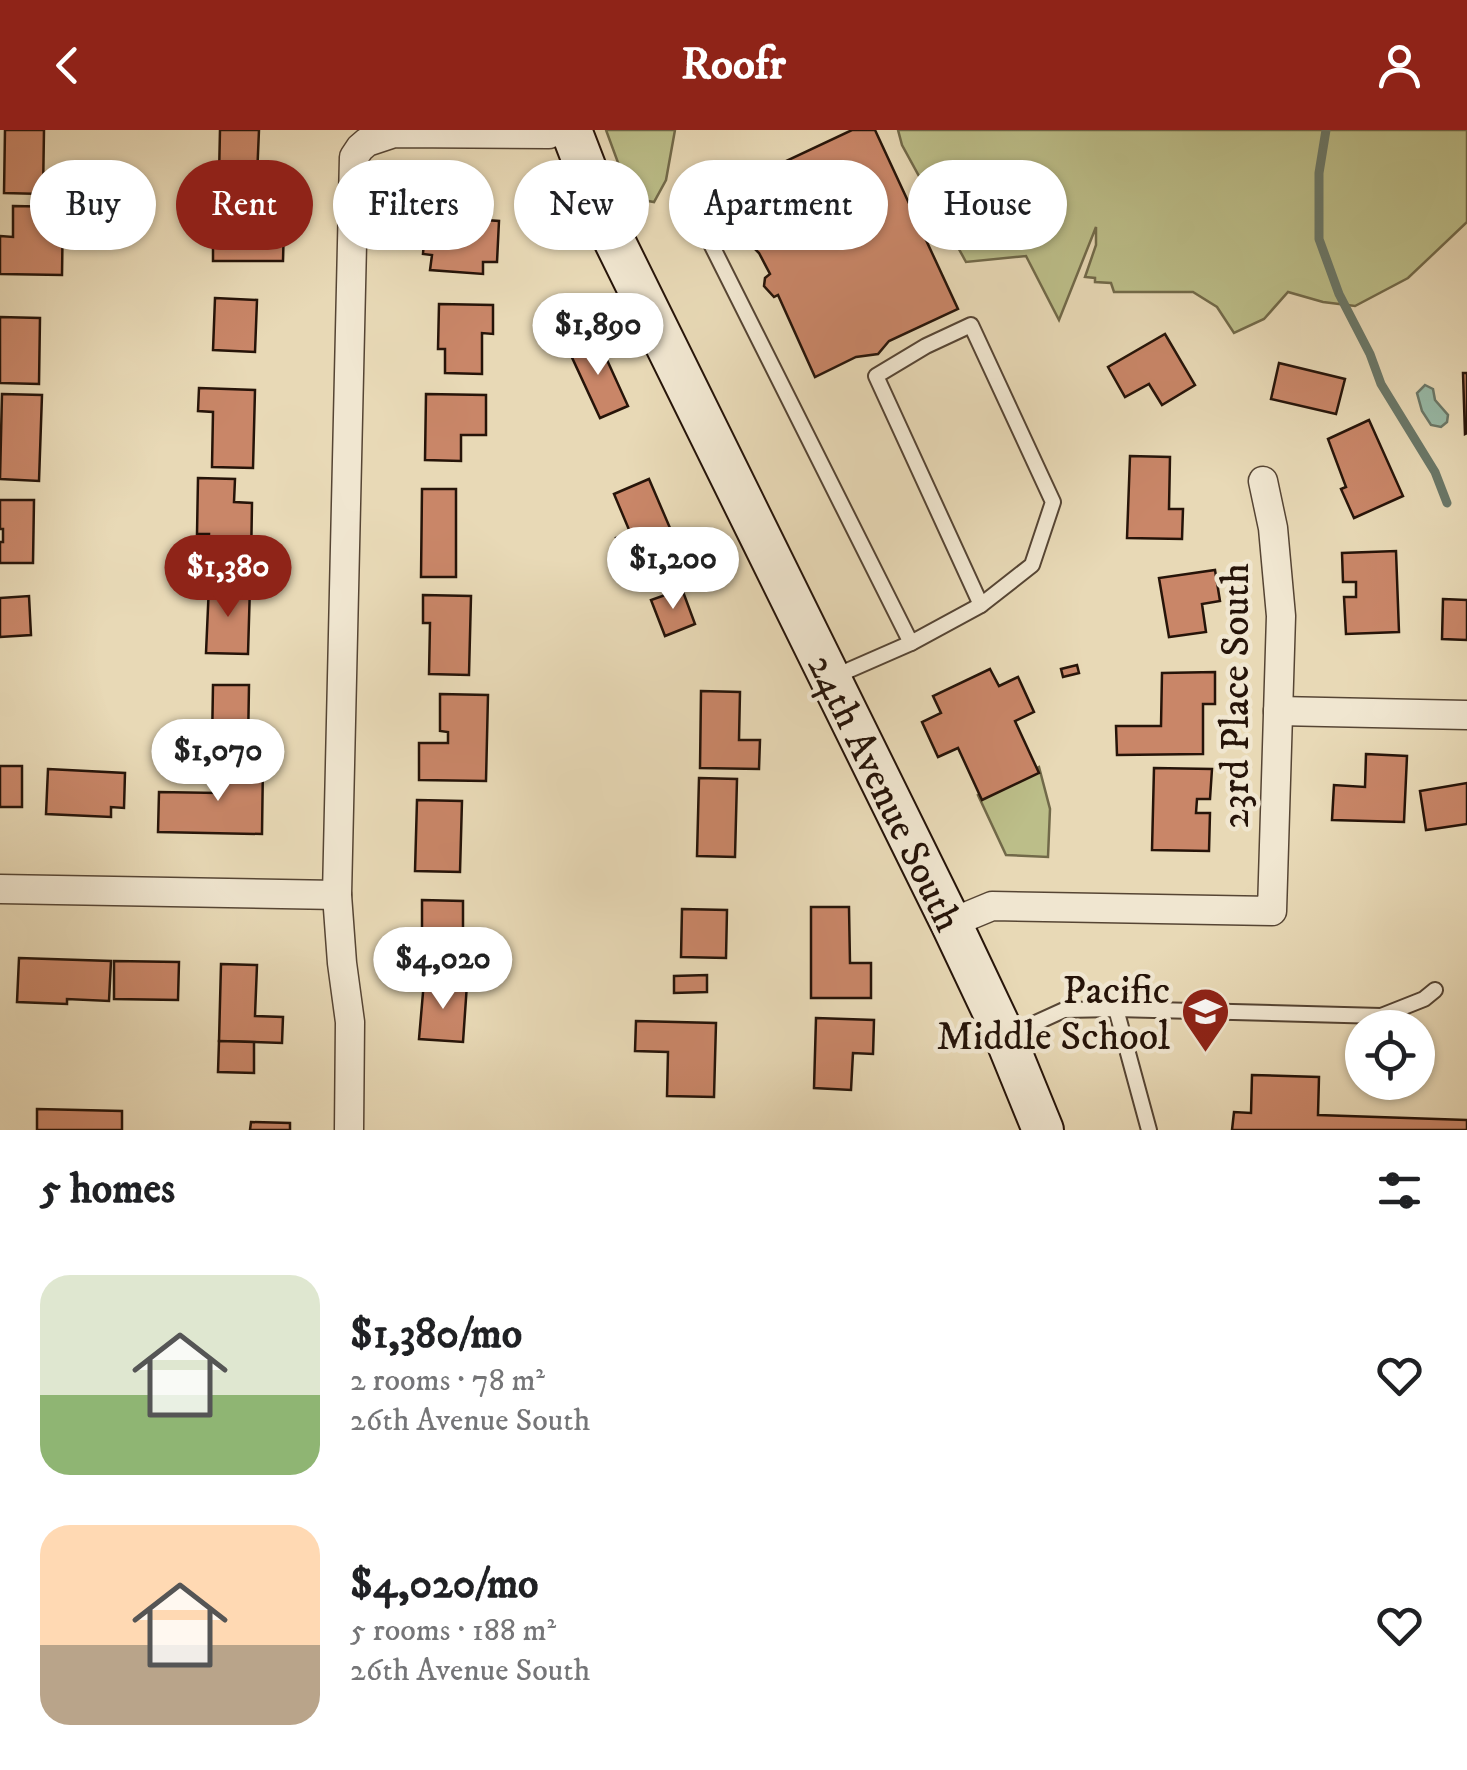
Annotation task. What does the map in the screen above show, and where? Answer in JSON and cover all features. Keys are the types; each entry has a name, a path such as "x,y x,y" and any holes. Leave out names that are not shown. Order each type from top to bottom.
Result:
{"street":[{"path":"349,1130 350,1022 337,895 354,157 360,148 379,136 394,133 548,134 558,130"},
{"name":"24th Avenue South","path":"572,130 612,234 1005,1036 1043,1130"},
{"name":"23rd Place South","path":"951,924 992,906 1272,911 1281,616 1273,528 1263,482"},
{"path":"1278,711 1467,715"},
{"path":"0,889 337,895"}],"lane":[{"path":"714,250 911,643"},
{"path":"830,678 911,643 980,605 1032,564 1052,502 971,325 876,376 980,605"},
{"path":"1005,1036 1064,1010 1381,1016 1424,1000 1435,990"},
{"path":"1116,1009 1149,1130"}],"green space":[{"path":"606,130 675,130 666,180 654,202 649,201 649,160 617,160"},
{"path":"898,130 1467,130 1467,222 1408,278 1355,306 1288,292 1264,319 1234,333 1217,307 1193,292 1114,292 1111,283 1085,277 1096,245 1096,227 1059,320 1026,256 966,262 959,250 1067,250 1067,160 910,160"},
{"path":"1039,767 1050,809 1048,857 1006,855 978,795"}],"shaded area":[{"path":"1425,385 1433,389 1435,400 1448,415 1441,427 1431,425 1422,411 1417,393"}],"building":[{"path":"5,130 44,130 44,160 30,160 30,194 4,193"},
{"path":"220,130 259,130 258,160 219,160"},
{"path":"852,130 875,130 908,201 908,250 931,250 958,309 889,341 878,354 856,357 815,377 778,295 774,297 764,286 770,274 756,250 888,250 888,160 788,160"},
{"path":"13,206 30,206 30,250 62,250 62,275 0,274 0,236 13,237"},
{"path":"494,221 499,221 497,262 483,262 483,274 430,270 432,255 423,254 423,250 494,250"},
{"path":"213,250 283,250 283,261 213,261"},
{"path":"215,298 257,300 255,352 213,350"},
{"path":"439,304 493,305 493,334 482,333 482,374 445,373 445,349 438,349"},
{"path":"0,317 40,318 39,384 0,383"},
{"path":"1165,334 1195,385 1162,405 1149,384 1125,397 1108,367"},
{"path":"597,338 628,406 600,418 569,351"},
{"path":"1279,363 1345,379 1336,414 1271,399"},
{"path":"1463,373 1467,373 1465,434"},
{"path":"199,388 255,390 253,468 212,467 213,412 198,411"},
{"path":"2,394 42,395 39,481 0,479"},
{"path":"426,394 486,395 486,435 461,435 461,461 425,460"},
{"path":"1369,420 1403,496 1354,518 1341,489 1346,487 1328,439"},
{"path":"1130,456 1170,457 1169,509 1183,509 1182,539 1127,538"},
{"path":"198,478 235,479 234,502 252,503 251,563 208,561 209,534 197,534"},
{"path":"649,479 676,542 627,564 616,538 630,532 614,494"},
{"path":"422,489 456,489 456,577 421,577"},
{"path":"0,500 34,500 33,563 0,563"},
{"path":"1396,551 1399,632 1346,634 1344,597 1356,597 1356,582 1343,582 1342,553"},
{"path":"1215,570 1220,601 1202,604 1206,632 1169,637 1159,578"},
{"path":"209,585 250,586 248,654 206,653"},
{"path":"682,589 695,624 665,636 651,600"},
{"path":"423,595 471,596 469,675 429,674 430,623 423,623"},
{"path":"29,596 31,635 0,637 0,598"},
{"path":"1443,599 1467,600 1467,640 1442,639"},
{"path":"1077,665 1079,673 1063,677 1061,669"},
{"path":"990,669 999,686 1018,677 1034,712 1015,721 1039,773 982,800 958,748 938,757 922,722 941,713 933,696"},
{"path":"1215,672 1215,704 1203,704 1203,754 1117,755 1116,726 1161,726 1162,673"},
{"path":"213,685 249,685 248,745 212,744"},
{"path":"701,691 740,692 739,740 760,740 759,769 700,768"},
{"path":"440,694 488,695 486,781 419,780 419,743 448,743 448,732 440,731"},
{"path":"1366,754 1407,756 1404,822 1332,820 1334,785 1365,787"},
{"path":"220,761 263,762 262,834 158,832 159,792 219,793"},
{"path":"0,766 22,766 22,807 0,807"},
{"path":"1154,768 1212,769 1210,799 1197,799 1196,813 1210,813 1209,851 1152,850"},
{"path":"48,769 125,773 124,808 111,807 111,817 46,814"},
{"path":"699,778 737,779 735,857 697,856"},
{"path":"1467,783 1467,824 1426,830 1420,791"},
{"path":"417,800 462,801 460,872 415,871"},
{"path":"422,900 463,901 463,968 411,968 411,938 422,938"},
{"path":"811,907 849,907 850,963 871,963 871,998 811,998"},
{"path":"682,909 727,910 726,958 681,957"},
{"path":"19,958 111,961 109,1001 17,1002"},
{"path":"114,961 179,962 178,1000 114,999"},
{"path":"221,964 257,965 255,1016 283,1017 282,1043 219,1041"},
{"path":"707,975 707,992 674,993 674,976"},
{"path":"424,981 467,984 463,1042 419,1039"},
{"path":"816,1018 874,1020 873,1054 853,1053 851,1090 814,1088"},
{"path":"636,1021 716,1023 714,1097 667,1096 668,1052 635,1051"},
{"path":"219,1041 254,1042 254,1073 218,1072"},
{"path":"1252,1075 1319,1077 1318,1115 1467,1120 1467,1130 1232,1130 1234,1112 1251,1113"},
{"path":"37,1109 122,1111 122,1130 37,1130"},
{"path":"251,1122 290,1123 290,1130 250,1130"}],"waterway":[{"path":"1326,130 1319,173 1319,239 1339,294 1381,384 1435,472 1447,503"}],"place":[{"name":"Pacific Middle School","path":"1205,1054"}]}
